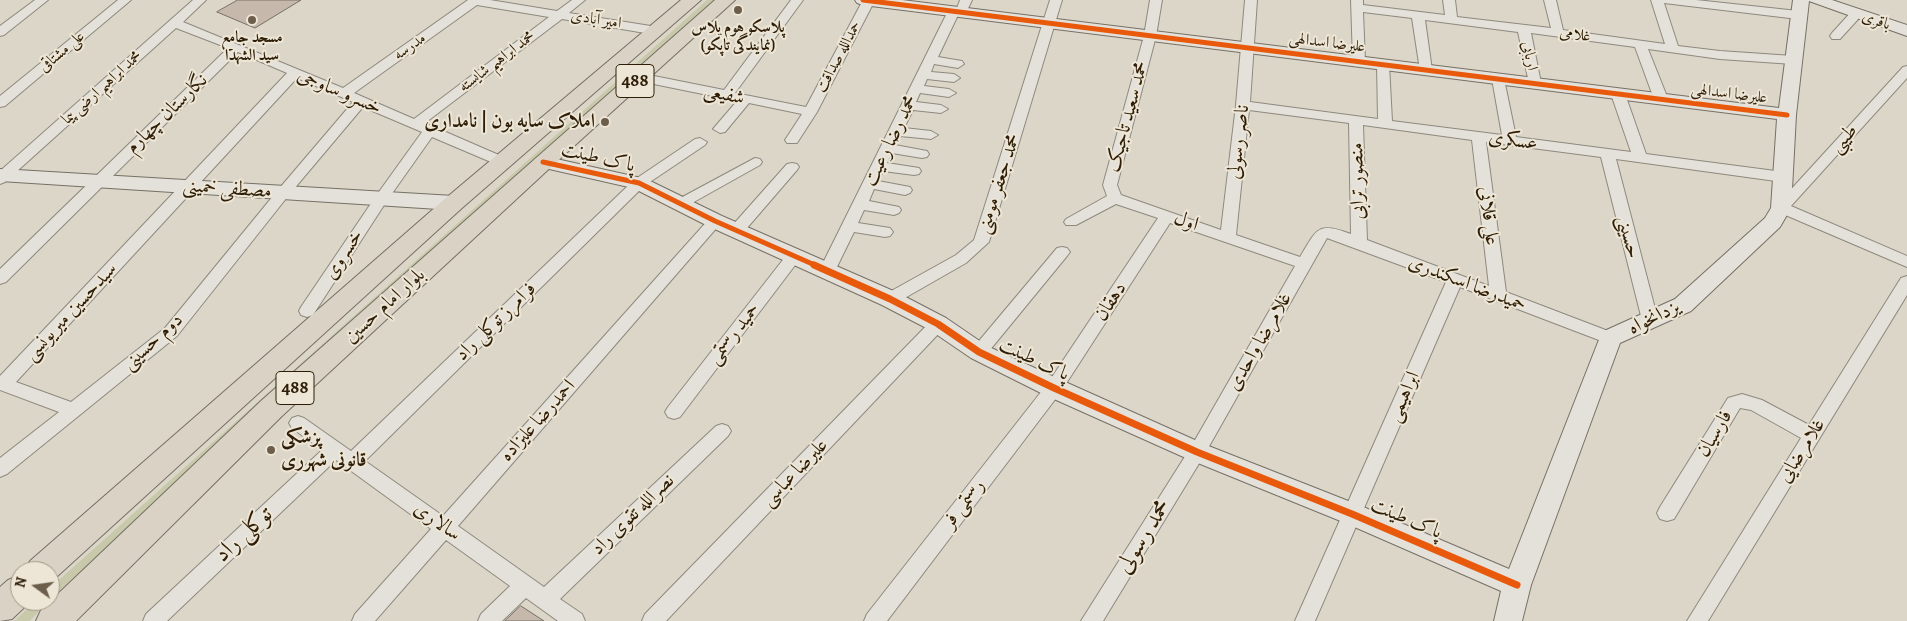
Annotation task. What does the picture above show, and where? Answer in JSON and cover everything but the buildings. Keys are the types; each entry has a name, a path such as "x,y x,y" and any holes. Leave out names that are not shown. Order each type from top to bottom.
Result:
{"main road":[{"name":"بلوار امام حسین","path":"52,561 454,203 692,0"},
{"name":"بلوار امام حسین","path":"53,621 272,408 543,162 726,0"},
{"path":"0,608 10,599"}],"street":[{"path":"0,32 42,0"},
{"name":"علی مشتاقی","path":"0,103 125,0"},
{"name":"محمد ابراهیم ارضی پیما","path":"1,176 200,0"},
{"name":"امیر آبادی","path":"476,0 657,30"},
{"name":"مدرسه","path":"344,94 476,0"},
{"name":"محمد ابراهیم شایسته","path":"416,124 578,0"},
{"path":"727,95 796,0"},
{"name":"علیرضا اسدالهی","path":"867,0 960,8 1150,36 1787,115"},
{"name":"حمدالله صداقت","path":"792,140 810,112 867,0"},
{"name":"محمد جعفر مومنی","path":"890,299 961,259 981,242 1056,0"},
{"name":"محمد سعید تاجیک","path":"1115,198 1110,184 1150,36 1156,0"},
{"path":"1249,48 1251,0"},
{"path":"1449,0 1452,20"},
{"path":"1550,0 1558,33"},
{"path":"1657,0 1673,49"},
{"path":"1665,0 1800,7 1787,115 1781,208 1907,262"},
{"name":"باقری","path":"1816,0 1907,32"},
{"path":"1357,4 1359,61"},
{"name":"غلامی","path":"1357,4 1418,16 1673,49 1720,55 1793,60"},
{"name":"محمد رضا رعیت","path":"827,271 930,60 960,8"},
{"path":"1836,36 1856,14"},
{"path":"1418,16 1426,70"},
{"name":"خسرو ساوجی","path":"174,23 236,47 503,162"},
{"name":"اربابی","path":"1524,29 1535,83"},
{"path":"1640,44 1661,99"},
{"name":"نگارستان چهارم","path":"99,181 236,47"},
{"name":"ناصر رسولی","path":"1228,237 1249,48"},
{"path":"930,60 958,64"},
{"path":"1383,64 1385,124"},
{"name":"طیبی","path":"1781,208 1907,70"},
{"path":"190,187 295,72"},
{"path":"923,75 954,78"},
{"name":"شفیعی","path":"639,77 810,112"},
{"path":"1498,79 1510,140"},
{"path":"916,89 949,93"},
{"path":"1618,94 1640,158"},
{"path":"720,129 746,99"},
{"name":"دوم حسینی","path":"0,470 171,332 283,193 361,101"},
{"name":"عسکری","path":"1243,105 1784,177"},
{"path":"906,110 938,114"},
{"name":"منصور ترابی","path":"1356,120 1360,243"},
{"name":"خسروی","path":"307,311 381,199 430,130"},
{"path":"896,131 930,135"},
{"name":"علی قلانی","path":"1478,136 1498,296"},
{"name":"فرامرز توکلی راد","path":"352,462 639,183 700,142"},
{"path":"887,148 922,154"},
{"name":"حسینی","path":"1607,153 1650,320"},
{"name":"پاک طینت","path":"543,162 639,183 736,231 890,299 938,324 979,352 1054,388 1196,452 1352,514 1517,585"},
{"path":"680,204 755,162"},
{"path":"878,166 914,171"},
{"path":"736,231 792,167"},
{"name":"مصطفی خمینی","path":"1,176 454,203"},
{"path":"0,278 99,181"},
{"path":"870,184 905,190"},
{"name":"سیدحسین میریونسی","path":"73,410 3,384 190,187"},
{"path":"1070,222 1115,198"},
{"name":"اول","path":"1115,198 1304,264"},
{"path":"860,204 894,210"},
{"name":"یزدانخواه","path":"1508,621 1517,585 1610,338 1683,305 1773,222 1781,208"},
{"name":"دهقان","path":"1054,388 1168,216"},
{"name":"احمدرضا علیزاده","path":"362,621 715,221"},
{"path":"849,226 885,232"},
{"name":"حمیدرضا اسکندری","path":"1324,233 1333,233 1610,338"},
{"name":"غلامرضا واحدی","path":"1196,452 1320,236 1324,233"},
{"path":"979,352 1062,252"},
{"name":"حمید رستمی","path":"674,412 794,256"},
{"name":"ابراهیمی","path":"1305,621 1455,280"},
{"name":"غلامرضایی","path":"1697,621 1907,282"},
{"name":"علیرضا عباسی","path":"652,621 938,324"},
{"name":"رستمی فر","path":"874,621 1054,388"},
{"name":"فارسیان","path":"1667,513 1734,403 1742,401 1756,405 1812,435"},
{"name":"سالاری","path":"298,423 575,621"},
{"name":"نصرالله تقوی راد","path":"545,600 722,431"},
{"name":"توکلی راد","path":"153,621 335,449"},
{"name":"محمد رسولی","path":"1091,621 1196,452"},
{"path":"488,621 525,585"}],"green space":[{"path":"707,0 714,0 60,590 60,579"},
{"path":"25,611 39,611 30,621 14,621"}],"cycle path":[{"path":"863,0 1787,115"},
{"path":"543,162 639,183 715,221 890,299 938,324 979,352 1054,388 1197,452 1352,514 1517,585"}],"place":[{"name":"پلاسکو هوم پلاس (نمایندگی تاپکو)","path":"738,10"},
{"name":"مسجد جامع سید الشهدا","path":"252,20"},
{"name":"املاک سایه بون | نامداری","path":"605,122"},
{"name":"پزشکی قانونی شهرری","path":"271,450"}]}
